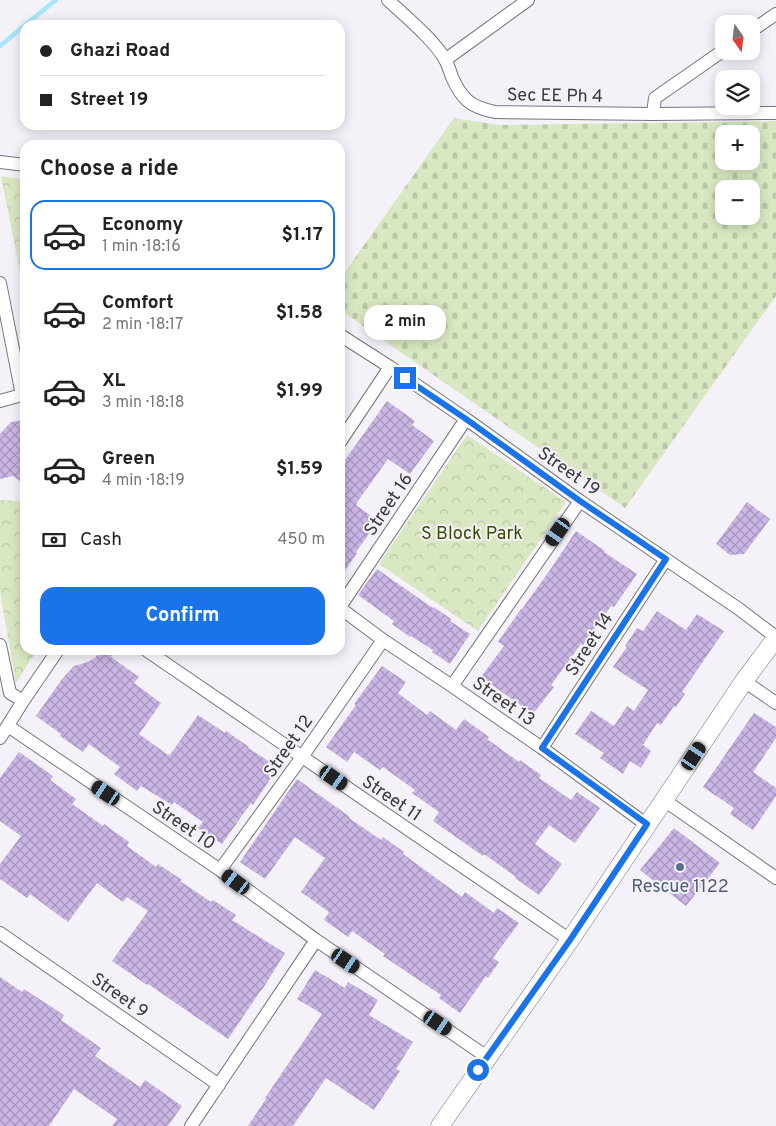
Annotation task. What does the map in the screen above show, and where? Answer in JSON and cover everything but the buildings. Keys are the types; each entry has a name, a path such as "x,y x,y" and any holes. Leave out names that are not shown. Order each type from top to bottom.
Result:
{"main road":[{"path":"440,1126 570,940 744,681 776,638"}],"street":[{"name":"Sec EE Ph 4","path":"388,0 424,34 445,60 462,96 470,104 481,109 494,112 776,113"},
{"path":"445,60 528,0"},
{"path":"760,26 776,14"},
{"path":"653,114 655,98 715,56"},
{"path":"0,162 20,164"},
{"path":"0,283 20,381"},
{"name":"Street 19","path":"345,338 466,419 580,501 739,609 776,638"},
{"path":"345,434 390,367"},
{"path":"0,401 20,397"},
{"name":"Street 16","path":"345,600 466,419"},
{"path":"452,686 580,501"},
{"name":"Street 14","path":"542,748 666,559"},
{"name":"Street 13","path":"345,612 383,640 542,748 647,824"},
{"name":"Street 12","path":"220,870 302,757 383,640"},
{"path":"0,645 5,694 23,701"},
{"path":"0,738 55,655"},
{"name":"Street 11","path":"153,655 570,940"},
{"path":"744,681 776,703"},
{"name":"Street 10","path":"8,726 220,870 316,940 487,1057"},
{"path":"664,800 776,878"},
{"name":"Street 9","path":"0,933 219,1086"},
{"path":"191,1126 316,940"}],"green space":[{"path":"454,118 500,125 776,121 776,296 625,508 345,313 345,272"},
{"path":"1,176 20,179 20,272"},
{"name":"S Block Park","path":"467,435 566,502 478,631 379,564"},
{"path":"0,500 20,501 20,655 34,655 16,683 0,592"}],"waterway":[{"path":"31,20 56,0"},
{"path":"0,46 20,29"}],"place":[{"name":"Rescue 1122","path":"680,867"}],"route":[{"path":"405,378 666,559 542,748 647,824 570,940 478,1070"}]}
